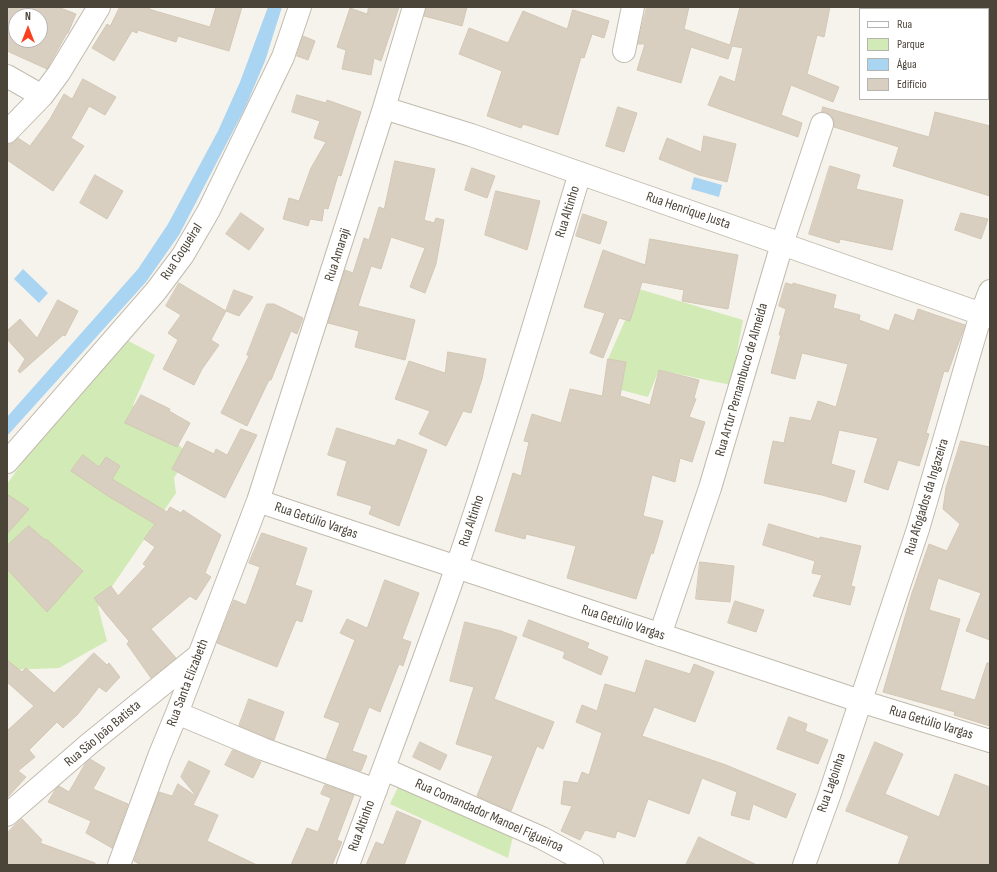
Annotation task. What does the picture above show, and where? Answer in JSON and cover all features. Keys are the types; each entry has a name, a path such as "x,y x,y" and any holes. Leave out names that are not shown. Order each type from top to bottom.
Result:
{"street":[{"path":"7,132 42,96 60,73 99,7"},
{"name":"Rua Coqueiral","path":"7,462 156,291 183,255 209,210 283,57 300,7"},
{"name":"Rua Amaraji","path":"258,501 384,108 414,7"},
{"path":"624,51 633,7"},
{"path":"7,76 42,96"},
{"name":"Rua Henrique Justa","path":"384,108 471,135 986,315"},
{"name":"Rua Artur Pernambuco de Almeida","path":"660,635 710,488 782,244 822,124"},
{"name":"Rua Altinho","path":"348,865 457,568 517,382 580,173"},
{"name":"Rua Afogados da Ingazeira","path":"860,701 918,529 986,315 990,291"},
{"name":"Rua Getúlio Vargas","path":"258,501 860,701 990,741"},
{"name":"Rua Santa Elizabeth","path":"119,865 160,754 178,713 258,501"},
{"name":"Rua São João Batista","path":"7,815 89,744 200,654"},
{"name":"Rua Lagoinha","path":"804,865 829,796 860,701"},
{"path":"178,713 263,749 376,790"},
{"name":"Rua Comandador Manoel Figueiroa","path":"384,769 542,838 592,865"}],"green space":[{"path":"639,289 743,320 731,385 659,370 648,397 621,390 626,362 608,359"},
{"path":"125,339 155,355 133,405 189,454 174,478 176,493 98,607 107,641 59,668 7,670 7,484 39,439"},
{"path":"398,787 513,836 508,858 390,804"}],"water":[{"path":"268,7 282,7 265,61 245,108 179,235 146,282 7,436 7,417 138,269 168,224 218,131 240,82"},
{"path":"694,177 722,185 719,197 691,189"},
{"path":"23,269 48,293 39,303 14,279"}],"building":[{"path":"7,7 58,7 76,14 68,33 47,69 7,51"},
{"path":"120,7 146,7 210,27 216,7 242,7 229,51 178,36 176,42 138,30 137,33 132,31 114,61 92,48 107,24 110,26"},
{"path":"369,7 399,7 381,61 374,58 371,75 342,69 346,50 337,47 350,8 367,14"},
{"path":"426,7 467,7 462,26 424,16"},
{"path":"647,7 689,7 684,29 730,45 740,7 830,7 824,37 817,35 807,74 839,87 833,102 791,85 781,115 802,123 798,137 708,105 720,76 735,82 743,48 732,46 728,59 691,47 681,83 637,70 645,44 638,44"},
{"path":"573,10 609,21 604,38 592,34 584,58 581,57 558,135 523,124 521,128 487,116 502,71 459,54 469,28 508,43 523,11 567,29"},
{"path":"303,36 315,41 308,60 297,56"},
{"path":"83,79 116,97 105,115 89,106 71,138 84,146 53,191 7,160 7,144 11,144 18,138 30,146 50,119 64,94 72,99"},
{"path":"297,95 326,103 327,100 361,112 341,176 338,175 328,209 324,208 322,221 310,219 308,226 283,219 289,198 299,201 311,168 326,142 314,138 320,121 292,112"},
{"path":"618,107 637,113 624,152 606,146"},
{"path":"823,107 929,137 935,112 990,126 990,196 893,166 899,147 834,127 832,116 826,112 822,112"},
{"path":"704,136 736,144 727,182 699,175 659,159 667,138 701,152"},
{"path":"395,161 435,169 424,220 434,223 436,218 444,220 436,264 425,293 410,287 425,248 391,237 381,269 371,266 358,306 415,320 405,360 355,347 359,331 328,323 345,270 353,273 364,238 369,240 379,207 384,209"},
{"path":"830,166 860,175 856,189 903,200 892,250 840,239 839,243 809,234"},
{"path":"472,168 495,176 487,198 465,190"},
{"path":"95,175 123,191 107,219 80,203"},
{"path":"496,191 540,201 527,250 485,235"},
{"path":"241,213 264,229 249,250 226,234"},
{"path":"961,213 988,219 981,239 955,230"},
{"path":"583,214 607,222 600,244 576,236"},
{"path":"650,239 738,255 728,309 682,301 684,290 642,282 630,321 619,318 603,358 590,353 605,313 584,307 603,250 645,265"},
{"path":"179,283 226,311 211,340 219,345 202,369 194,385 163,369 178,340 168,333 181,315 166,306"},
{"path":"786,283 793,285 793,283 836,295 833,308 860,315 859,320 889,331 895,314 914,321 918,309 965,325 948,372 944,371 926,433 929,434 919,466 898,460 888,490 864,482 878,438 839,430 831,464 855,471 846,502 822,495 764,483 773,441 784,443 790,417 811,421 818,401 836,407 848,364 802,353 795,379 771,373 786,309 779,306"},
{"path":"234,290 253,297 239,316 226,311"},
{"path":"58,300 78,311 65,336 63,335 20,373 18,371 25,359 7,339 7,331 20,319 37,338"},
{"path":"267,304 274,304 303,318 297,334 291,331 271,380 269,380 247,426 221,413 249,356 247,355"},
{"path":"448,352 486,359 482,379 471,413 463,411 446,446 419,434 430,411 395,399 409,361 445,373"},
{"path":"608,359 626,362 620,396 650,405 659,370 699,380 694,398 696,399 689,417 705,422 692,462 680,458 675,482 652,475 643,516 663,521 653,554 651,553 636,599 567,578 576,546 526,534 525,539 495,531 513,473 521,476 529,442 524,441 532,414 561,423 570,389 602,396"},
{"path":"141,395 170,409 169,411 190,423 177,447 125,423"},
{"path":"337,428 395,446 398,439 427,450 399,526 369,514 372,506 337,495 347,461 328,455"},
{"path":"241,429 257,435 225,498 172,469 187,441 214,454 216,449 227,455"},
{"path":"961,441 990,447 990,640 966,631 981,593 938,578 929,610 960,619 940,690 975,700 987,663 990,663 990,726 954,715 955,712 883,692 912,593 929,544 947,551 960,524 943,509 946,488"},
{"path":"83,455 99,467 106,457 120,466 112,479 167,512 170,507 181,513 183,510 221,535 205,573 211,577 196,600 190,596 151,629 176,658 151,678 127,644 129,641 94,598 111,586 118,596 146,566 143,564 155,547 144,539 155,524 108,496 71,471"},
{"path":"7,494 29,509 7,534"},
{"path":"769,524 820,539 820,537 861,546 851,586 855,587 850,605 813,596 822,575 812,573 815,561 763,545"},
{"path":"29,526 83,571 47,612 7,569 7,546"},
{"path":"262,533 307,548 295,585 312,591 302,622 296,620 277,667 217,643 234,600 246,605 260,567 249,563"},
{"path":"700,562 734,566 730,602 696,599"},
{"path":"385,580 419,593 402,639 411,642 403,666 399,664 380,712 369,707 352,751 367,756 361,771 326,759 340,723 324,717 355,640 340,633 347,619 367,628"},
{"path":"735,601 764,610 756,632 728,623"},
{"path":"529,620 589,643 587,648 608,657 601,675 563,658 565,652 523,636"},
{"path":"465,622 501,631 517,637 494,699 554,722 543,749 537,746 511,811 477,796 493,756 456,744 474,687 450,681"},
{"path":"94,653 107,665 109,663 120,677 106,692 99,687 78,714 63,728 57,722 29,750 35,757 18,771 26,777 7,798 7,731 34,706 7,682 7,660 22,672 26,668 54,693"},
{"path":"646,660 690,674 694,664 714,672 695,722 654,707 642,736 726,765 796,794 786,818 753,804 749,820 731,815 737,792 702,778 689,814 648,799 635,837 617,831 615,838 585,830 580,840 561,831 572,806 561,804 564,781 578,783 582,772 589,775 602,733 576,722 582,705 597,711 605,684 635,693"},
{"path":"249,699 284,712 274,740 239,726"},
{"path":"789,717 807,724 805,731 828,740 818,764 777,749"},
{"path":"420,742 447,755 440,770 413,757"},
{"path":"875,742 903,754 885,794 939,817 955,774 990,787 990,865 898,865 909,836 846,811"},
{"path":"233,750 261,762 253,778 225,765"},
{"path":"90,759 105,768 93,789 128,804 112,848 86,833 91,821 48,802 59,786 69,792 85,764"},
{"path":"189,761 210,771 197,797 181,777"},
{"path":"178,784 197,797 193,805 218,815 207,841 257,865 141,865 134,861 159,792 172,796"},
{"path":"325,785 354,795 337,840 342,842 332,865 291,865 307,828 318,832 331,798 321,794"},
{"path":"397,811 421,821 404,865 366,865 376,842 383,845"},
{"path":"22,819 42,840 40,843 95,863 95,865 7,865 7,833"},
{"path":"699,837 713,844 757,865 686,865"}]}
